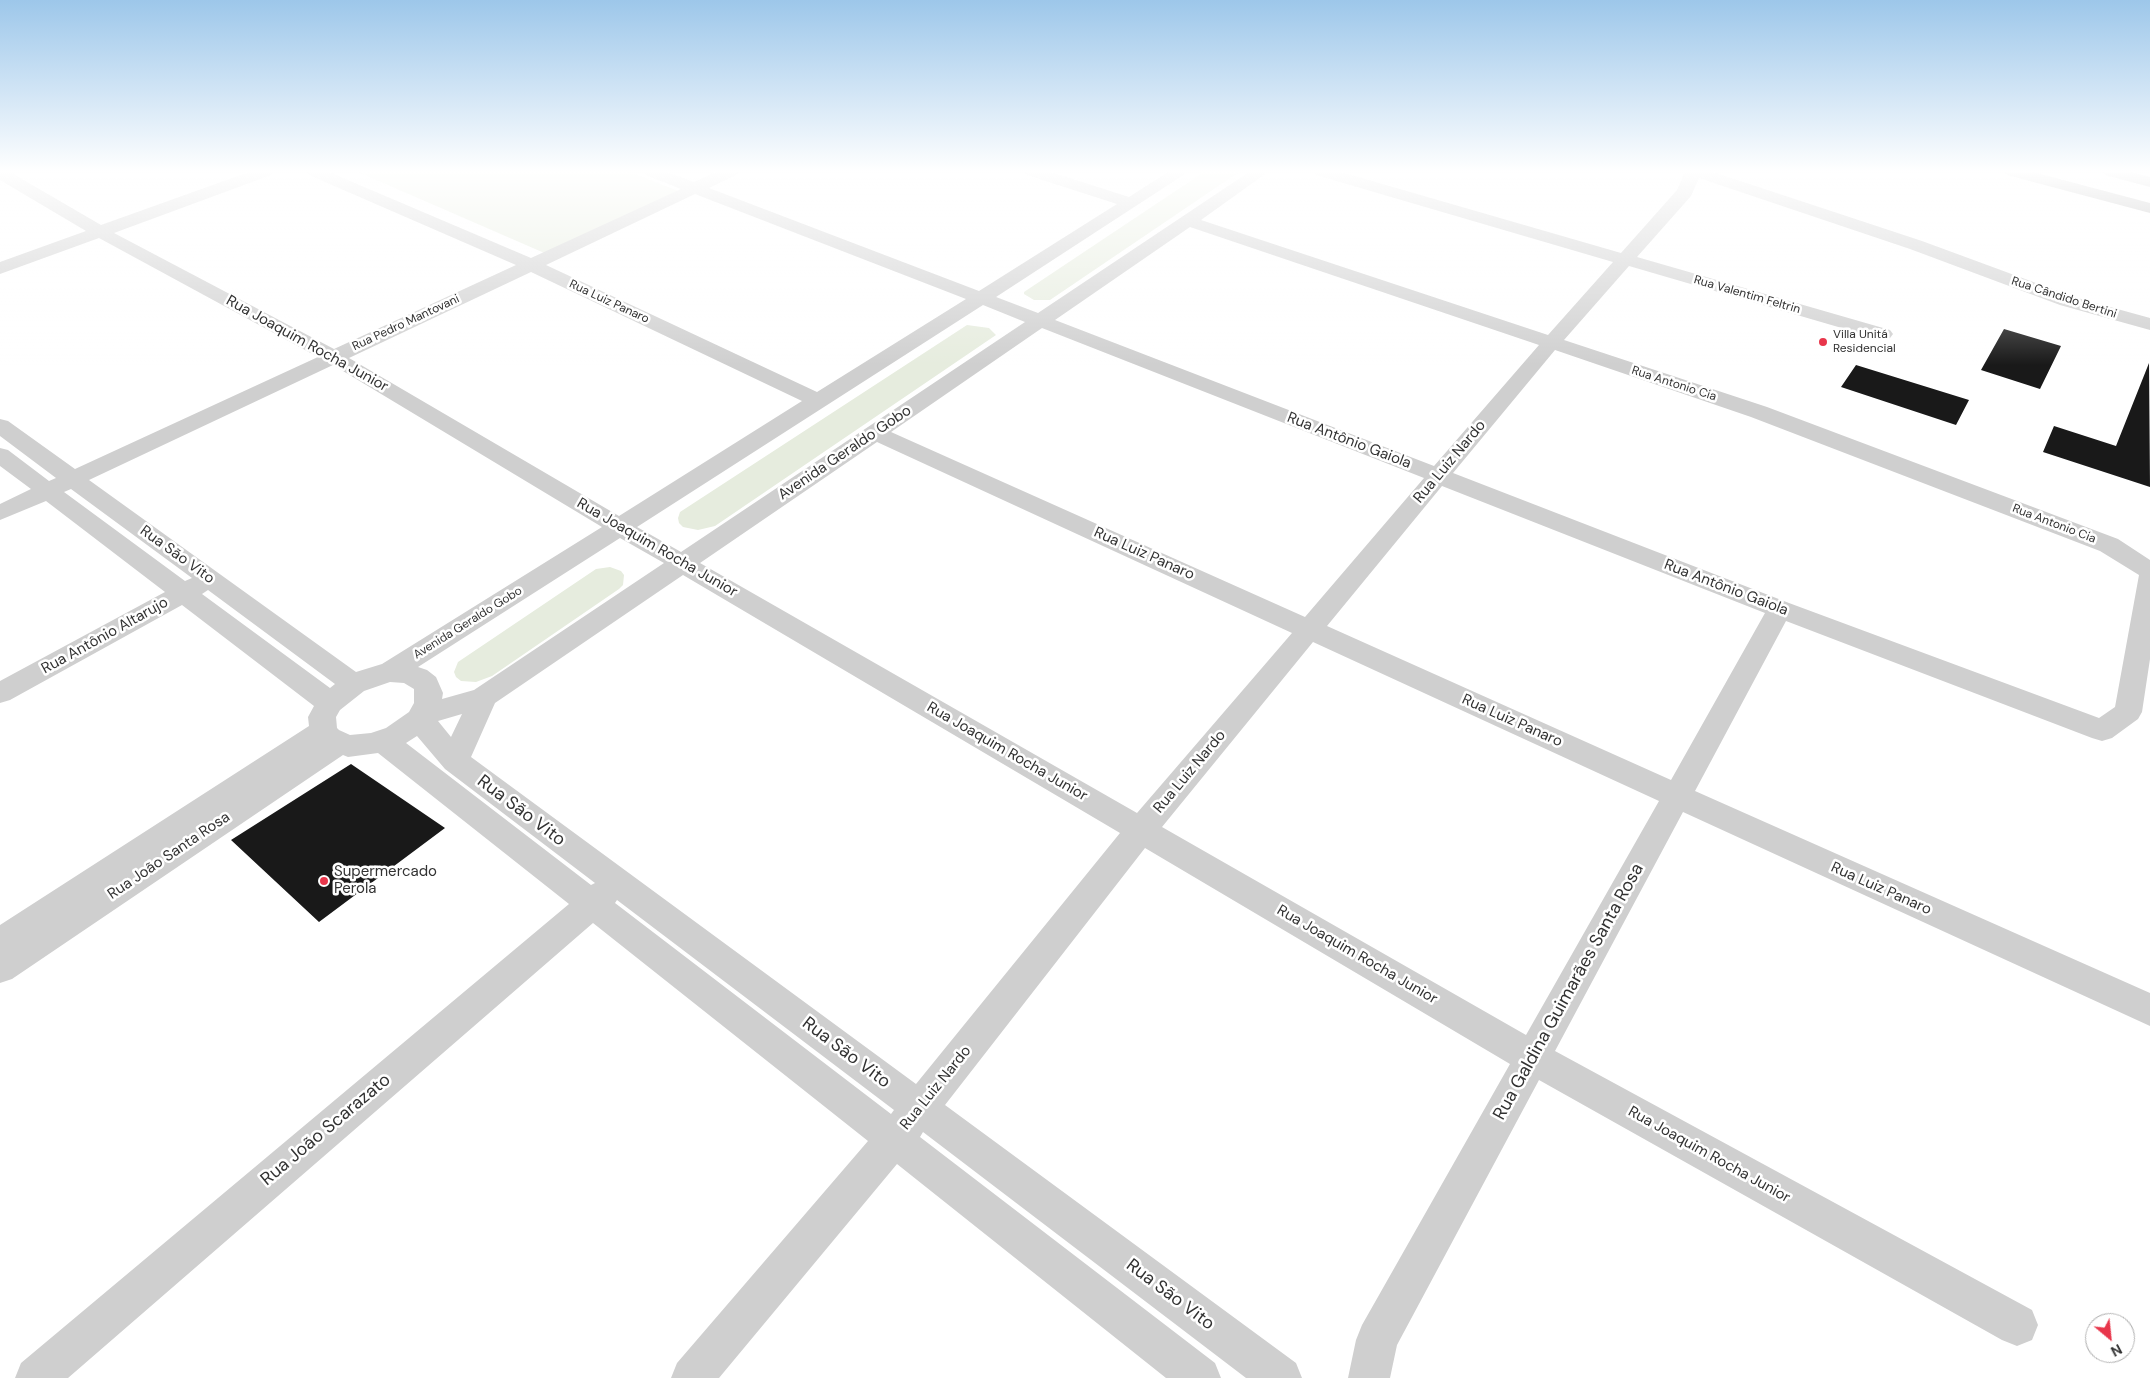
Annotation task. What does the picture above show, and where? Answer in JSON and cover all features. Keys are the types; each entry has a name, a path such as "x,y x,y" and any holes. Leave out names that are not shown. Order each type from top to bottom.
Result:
{"street":[{"path":"0,268 88,236"},
{"name":"Rua Joaquim Rocha Junior","path":"108,236 334,357 620,527 1533,1058 2017,1325"},
{"name":"Rua Luiz Panaro","path":"465,236 531,265 818,401"},
{"name":"Rua Pedro Mantovani","path":"0,513 592,236"},
{"name":"Rua Antônio Gaiola","path":"820,236 1780,609 2102,730 2128,712 2150,577"},
{"name":"Avenida Geraldo Gobo","path":"390,672 1079,236"},
{"name":"Avenida Geraldo Gobo","path":"420,717 484,697 1165,236"},
{"name":"Rua Antonio Cia","path":"1234,236 1758,412 2109,545 2150,571"},
{"name":"Rua Valentim Feltrin","path":"1544,236 1883,334"},
{"name":"Rua Luiz Nardo","path":"692,1378 894,1140 1141,830 1309,629 1551,343 1647,236"},
{"name":"Rua Cândido Bertini","path":"1890,236 2068,301 2150,324"},
{"name":"Rua São Vito","path":"0,426 354,684"},
{"name":"Rua Luiz Panaro","path":"875,433 2150,1010"},
{"name":"Rua São Vito","path":"0,455 184,593 330,726"},
{"name":"Rua Antônio Altarujo","path":"0,694 210,579"},
{"name":"Rua Galdina Guimarães Santa Rosa","path":"1369,1378 1377,1340 1780,609"},
{"path":"390,672 405,673 418,677 426,684 430,693 428,704 420,717 396,736 359,746 330,726 354,684 372,676 390,672"},
{"path":"455,761 484,697"},
{"name":"Rua São Vito","path":"420,717 455,761 605,893 894,1140 1200,1378"},
{"name":"Rua João Santa Rosa","path":"0,943 330,726"},
{"name":"Rua João Santa Rosa","path":"0,968 330,726"},
{"name":"Rua São Vito","path":"383,741 920,1108 1281,1378"},
{"name":"Rua João Scarazato","path":"36,1378 605,893"}],"shaded area":[{"path":"506,236 588,236 549,255"},
{"path":"1108,236 1144,236 1050,300 1034,300 1024,294 1024,292"},
{"path":"967,325 989,328 996,335 715,526 698,530 683,527 679,523 680,512"},
{"path":"610,567 621,571 624,575 623,585 619,589 492,676 476,682 461,681 456,677 454,672 458,662 596,569"}],"building":[{"path":"2004,329 2061,346 2040,389 1981,370"},
{"path":"2149,363 2150,487 2043,452 2054,426 2116,446"},
{"path":"1856,365 1969,400 1956,425 1841,387"},
{"name":"Supermercado Perola","path":"351,764 445,828 319,922 231,840"}],"place":[{"name":"Villa Unitá Residencial","path":"1823,342"},
{"name":"Supermercado Perola","path":"324,881"}]}
